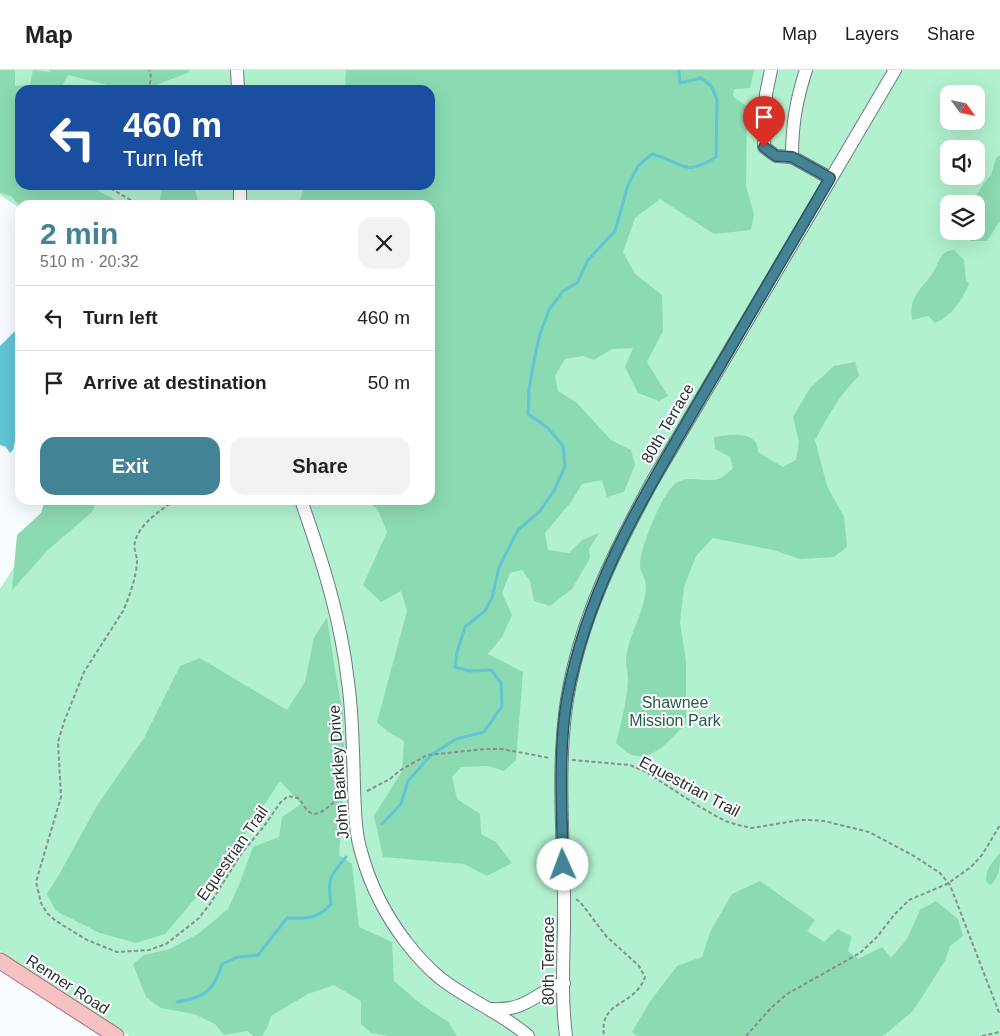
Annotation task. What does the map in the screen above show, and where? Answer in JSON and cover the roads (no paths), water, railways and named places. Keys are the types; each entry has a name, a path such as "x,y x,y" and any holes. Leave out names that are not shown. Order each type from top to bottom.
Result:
{"main road":[{"name":"Renner Road","path":"0,961 116,1036"}],"street":[{"path":"237,70 238,85"},
{"path":"771,70 766,94 764,147 776,156 792,157 830,178"},
{"path":"792,157 792,131 795,107 806,70"},
{"name":"80th Terrace","path":"566,1036 562,816 563,736 567,699 588,616 606,570 652,482 895,70"},
{"name":"John Barkley Drive","path":"303,505 331,592 342,642 351,718 357,834 361,855 370,882 386,912 407,943 440,978 510,1022 528,1036"},
{"path":"489,1009 517,1008 530,1002 550,988 564,983"}],"water":[{"path":"15,331 15,441 13,450 10,453 6,447 0,445 0,346"}],"waterway":[{"path":"382,824 401,804 408,781 431,755 456,739 484,732 502,706 501,683 491,670 470,671 455,667 457,652 465,627 485,611 492,598 499,567 518,530 540,511 555,489 565,466 563,446 548,428 528,414 529,389 540,334 549,310 563,291 577,283 588,260 615,231 628,185 638,166 652,154 689,167 696,167 716,157 717,100 712,87 701,78 680,83 679,70"},
{"path":"177,1002 194,998 207,991 216,980 222,964 238,957 258,955 287,918 311,917 322,913 331,904 329,888 333,873 346,857"}],"park label":[{"name":"Shawnee Mission Park","path":"675,711"}]}
